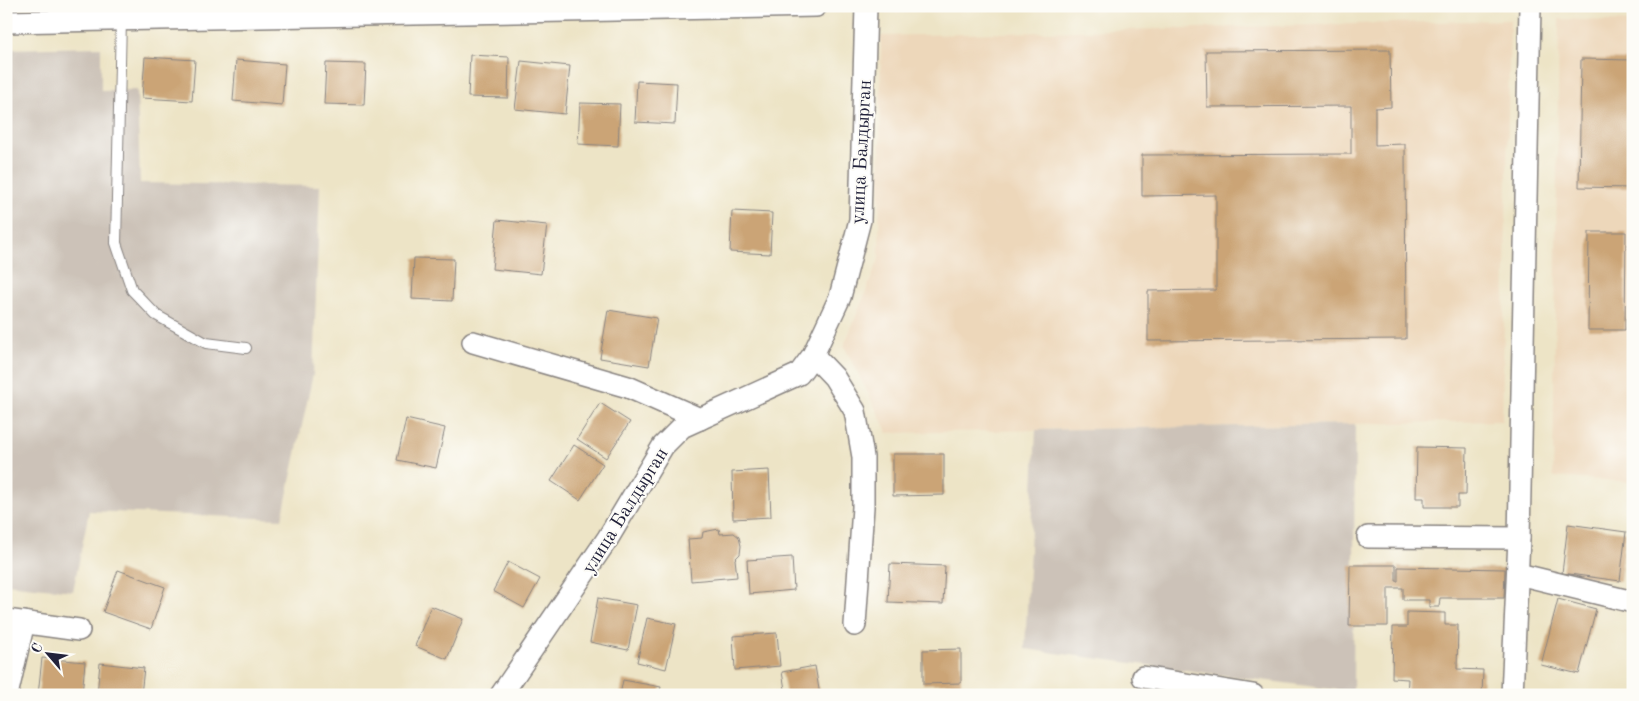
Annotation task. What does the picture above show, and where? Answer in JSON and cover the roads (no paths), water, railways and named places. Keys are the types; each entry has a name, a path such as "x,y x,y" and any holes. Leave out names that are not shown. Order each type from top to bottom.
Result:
{"street":[{"path":"6,22 816,6"},
{"name":"улица Балдырган","path":"501,695 608,538 663,446 682,428 799,374 813,355 840,297 860,220 866,6"},
{"path":"1512,695 1519,538 1530,6"},
{"path":"473,342 628,387 700,419"},
{"path":"813,355 834,377 855,411 863,456 863,507 856,625"},
{"path":"1368,537 1519,538"},
{"path":"1518,574 1633,602"},
{"path":"7,695 15,621 79,630"},
{"path":"1143,677 1215,692 1253,695"}],"lane":[{"path":"121,19 116,243 132,290 156,315 206,342 246,348"}]}
